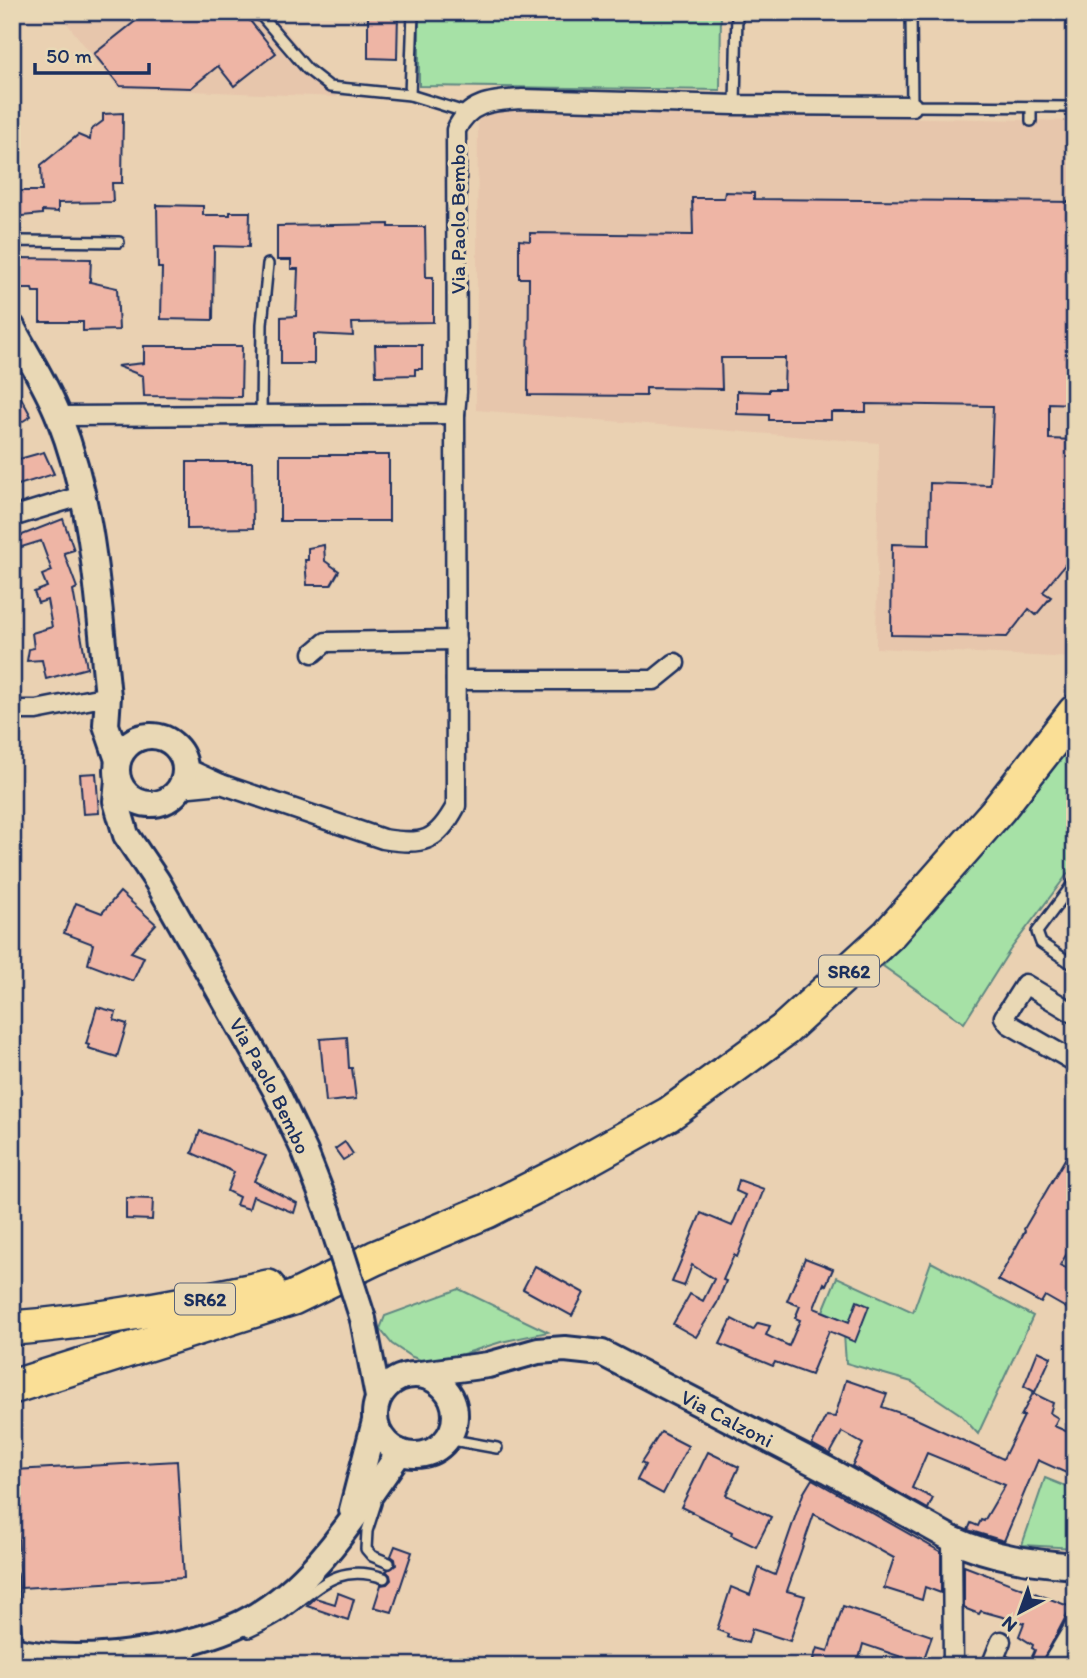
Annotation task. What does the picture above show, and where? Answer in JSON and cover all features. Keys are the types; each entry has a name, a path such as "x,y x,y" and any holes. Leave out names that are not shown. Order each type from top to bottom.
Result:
{"highway":[{"name":"SR62","path":"12,1328 230,1295 306,1278 375,1258 487,1211 669,1114 784,1030 888,935 999,809 1075,712"},
{"path":"12,1387 293,1298 375,1258"},
{"path":"12,1316 103,1316"}],"street":[{"name":"Via Paolo Bembo","path":"182,777 221,784 383,839 407,843 425,841 445,827 456,806 456,130 468,113 488,101 522,99 735,105 912,106"},
{"name":"Via Paolo Bembo","path":"12,327 59,416 84,495 91,526 108,696 106,725 118,770 127,795 134,800 152,804"},
{"path":"59,416 455,414"},
{"path":"12,517 84,495"},
{"path":"313,653 326,642 456,640"},
{"path":"456,680 654,680 675,663"},
{"name":"Via Paolo Bembo","path":"108,696 119,722 135,740"},
{"path":"12,710 37,710 108,696"},
{"path":"118,770 127,745 145,737 166,740 182,756 182,777 172,796 163,802 152,804 141,815 136,831 139,853"},
{"name":"Via Paolo Bembo","path":"15,1651 63,1657 161,1657 243,1623 300,1582 348,1525 400,1452 383,1440 365,1327 328,1211 305,1152 275,1089 139,853 126,835 116,802 118,770"},
{"path":"1075,1014 1025,984 1004,1017 1009,1024 1075,1062"},
{"name":"Via Paolo Bembo","path":"365,1327 414,1374 440,1382 453,1399"},
{"name":"Via Calzoni","path":"414,1374 488,1364 538,1351 565,1349 602,1353 817,1464 953,1539 980,1551 1006,1558 1075,1566"},
{"name":"Via Calzoni","path":"453,1399 488,1364"},
{"path":"377,1409 386,1386 396,1378 414,1374"},
{"path":"400,1452 421,1455 431,1452 447,1439 455,1420 453,1399"},
{"name":"Via Paolo Bembo","path":"348,1525 377,1409"},
{"path":"953,1539 953,1666"},
{"path":"1051,1666 1075,1626"},
{"path":"178,1666 202,1638"},
{"path":"1001,1641 993,1661 1004,1666"}],"lane":[{"path":"257,12 307,69 330,87 410,95 468,113"},
{"path":"410,95 413,12"},
{"path":"735,105 737,12"},
{"path":"911,12 912,106 1075,107"},
{"path":"1031,107 1031,121"},
{"path":"12,246 21,241 119,242"},
{"path":"261,415 262,324 268,264"},
{"path":"1075,881 1037,932 1041,943 1075,966"},
{"path":"447,1439 497,1448"},
{"path":"389,1563 372,1556 366,1549 366,1540 375,1504 400,1452"},
{"path":"202,1638 245,1635 277,1618 315,1588 334,1577 364,1572 384,1578"},
{"path":"12,1576 15,1651"}],"shaded area":[{"path":"58,12 271,12 338,97 118,88"},
{"path":"503,109 1075,121 1075,658 876,648 879,443 476,410 478,119"}],"green space":[{"path":"419,12 721,12 720,90 419,86"},
{"path":"1075,737 1075,864 1010,950 964,1023 883,966"},
{"path":"931,1262 1033,1316 978,1434 960,1414 912,1382 846,1363 843,1320 823,1311 837,1277 913,1312"},
{"path":"459,1289 548,1332 501,1342 431,1364 410,1356 392,1344 380,1329 385,1316"},
{"path":"1045,1478 1075,1490 1075,1548 1022,1545"}],"building":[{"path":"147,12 243,12 276,53 234,86 218,66 191,88 120,86 94,54"},
{"path":"368,12 398,12 397,59 368,58"},
{"path":"123,113 122,183 112,183 113,202 58,203 58,212 42,211 42,214 12,217 12,191 42,191 41,165 78,135 90,140 91,130 103,121 103,114"},
{"path":"725,192 754,193 754,199 1075,202 1075,404 1049,403 1049,439 1075,440 1075,552 1043,592 1051,597 1036,615 1029,609 1007,637 891,635 892,544 929,545 930,483 990,485 993,406 866,404 866,412 831,412 831,420 769,420 769,415 737,414 737,391 769,392 769,389 784,389 785,358 721,358 722,389 646,388 646,396 528,395 529,278 519,278 519,240 530,241 530,233 693,235 692,198 724,198"},
{"path":"157,205 203,206 203,215 250,212 249,247 214,246 213,320 161,319 162,268 158,268"},
{"path":"389,224 389,227 425,227 426,277 433,277 433,322 352,323 353,336 314,334 314,364 281,364 281,317 296,316 298,269 291,269 291,260 277,260 277,226"},
{"path":"20,258 91,259 90,282 117,288 119,330 83,331 83,322 40,322 40,292 18,289 17,267 20,267"},
{"path":"375,345 422,345 422,369 415,369 415,375 376,376"},
{"path":"144,346 242,346 241,397 144,396 143,376 117,366 144,363"},
{"path":"12,381 31,416 12,428"},
{"path":"44,452 54,474 12,487 12,461"},
{"path":"280,455 389,455 389,521 280,521"},
{"path":"187,462 252,462 253,528 187,529"},
{"path":"63,519 74,550 64,553 77,588 73,590 87,668 46,679 42,660 27,661 29,649 34,648 32,633 52,627 47,600 38,603 34,592 47,587 42,575 52,571 41,541 12,550 12,539"},
{"path":"324,545 325,561 339,571 331,585 307,585 305,560 308,560 308,548"},
{"path":"96,773 99,813 83,814 80,774"},
{"path":"120,892 156,924 131,952 144,957 133,981 88,964 93,944 64,933 76,903 102,913"},
{"path":"97,1007 116,1012 114,1020 127,1024 117,1057 88,1048 89,1045 86,1044"},
{"path":"347,1037 349,1068 352,1068 356,1099 326,1102 320,1039"},
{"path":"200,1131 266,1156 254,1181 297,1203 294,1213 253,1196 249,1209 236,1205 239,1197 227,1191 234,1172 192,1153"},
{"path":"345,1142 353,1154 343,1160 335,1149"},
{"path":"1075,1142 1075,1240 1060,1265 1075,1273 1075,1313 1045,1296 1041,1303 998,1280 1024,1229"},
{"path":"739,1180 764,1189 737,1257 734,1255 723,1280 726,1281 717,1303 696,1337 673,1324 690,1294 703,1301 714,1279 692,1265 684,1286 672,1282 701,1213 732,1226 745,1195 736,1191"},
{"path":"126,1198 153,1199 152,1220 126,1219"},
{"path":"805,1258 833,1269 814,1308 849,1322 857,1301 869,1306 855,1342 829,1331 811,1375 775,1362 773,1366 720,1344 732,1319 753,1330 758,1323 770,1326 766,1335 789,1346 800,1320 795,1318 800,1306 787,1301"},
{"path":"535,1266 584,1293 572,1316 523,1289"},
{"path":"1038,1351 1051,1357 1035,1392 1024,1386"},
{"path":"846,1380 887,1394 882,1407 912,1417 1003,1459 1033,1393 1053,1403 1050,1413 1058,1418 1054,1426 1075,1435 1075,1477 1038,1460 1004,1541 968,1530 971,1523 978,1526 981,1520 984,1521 1005,1485 927,1453 912,1488 933,1498 928,1509 852,1466 863,1444 842,1432 830,1454 812,1444 826,1416 835,1417"},
{"path":"661,1432 688,1446 663,1494 637,1480 645,1465 641,1463"},
{"path":"708,1452 739,1467 726,1495 771,1517 756,1547 681,1507"},
{"path":"177,1461 184,1578 21,1588 15,1470"},
{"path":"812,1479 941,1552 941,1593 925,1587 922,1600 884,1588 894,1558 814,1514 787,1591 805,1596 790,1641 752,1629 748,1643 727,1637 728,1634 717,1630 731,1587 750,1595 759,1568 775,1575 803,1494"},
{"path":"395,1546 412,1552 392,1612 374,1607 381,1585 391,1580 386,1571 396,1565 391,1556"},
{"path":"964,1566 1071,1607 1040,1666 1028,1666 1035,1650 1033,1645 1019,1636 1024,1623 981,1611 979,1614 964,1608"},
{"path":"338,1593 354,1599 348,1620 307,1606 315,1598 335,1604"},
{"path":"843,1606 932,1636 922,1664 863,1644 857,1666 811,1666 817,1648 828,1651"}]}
